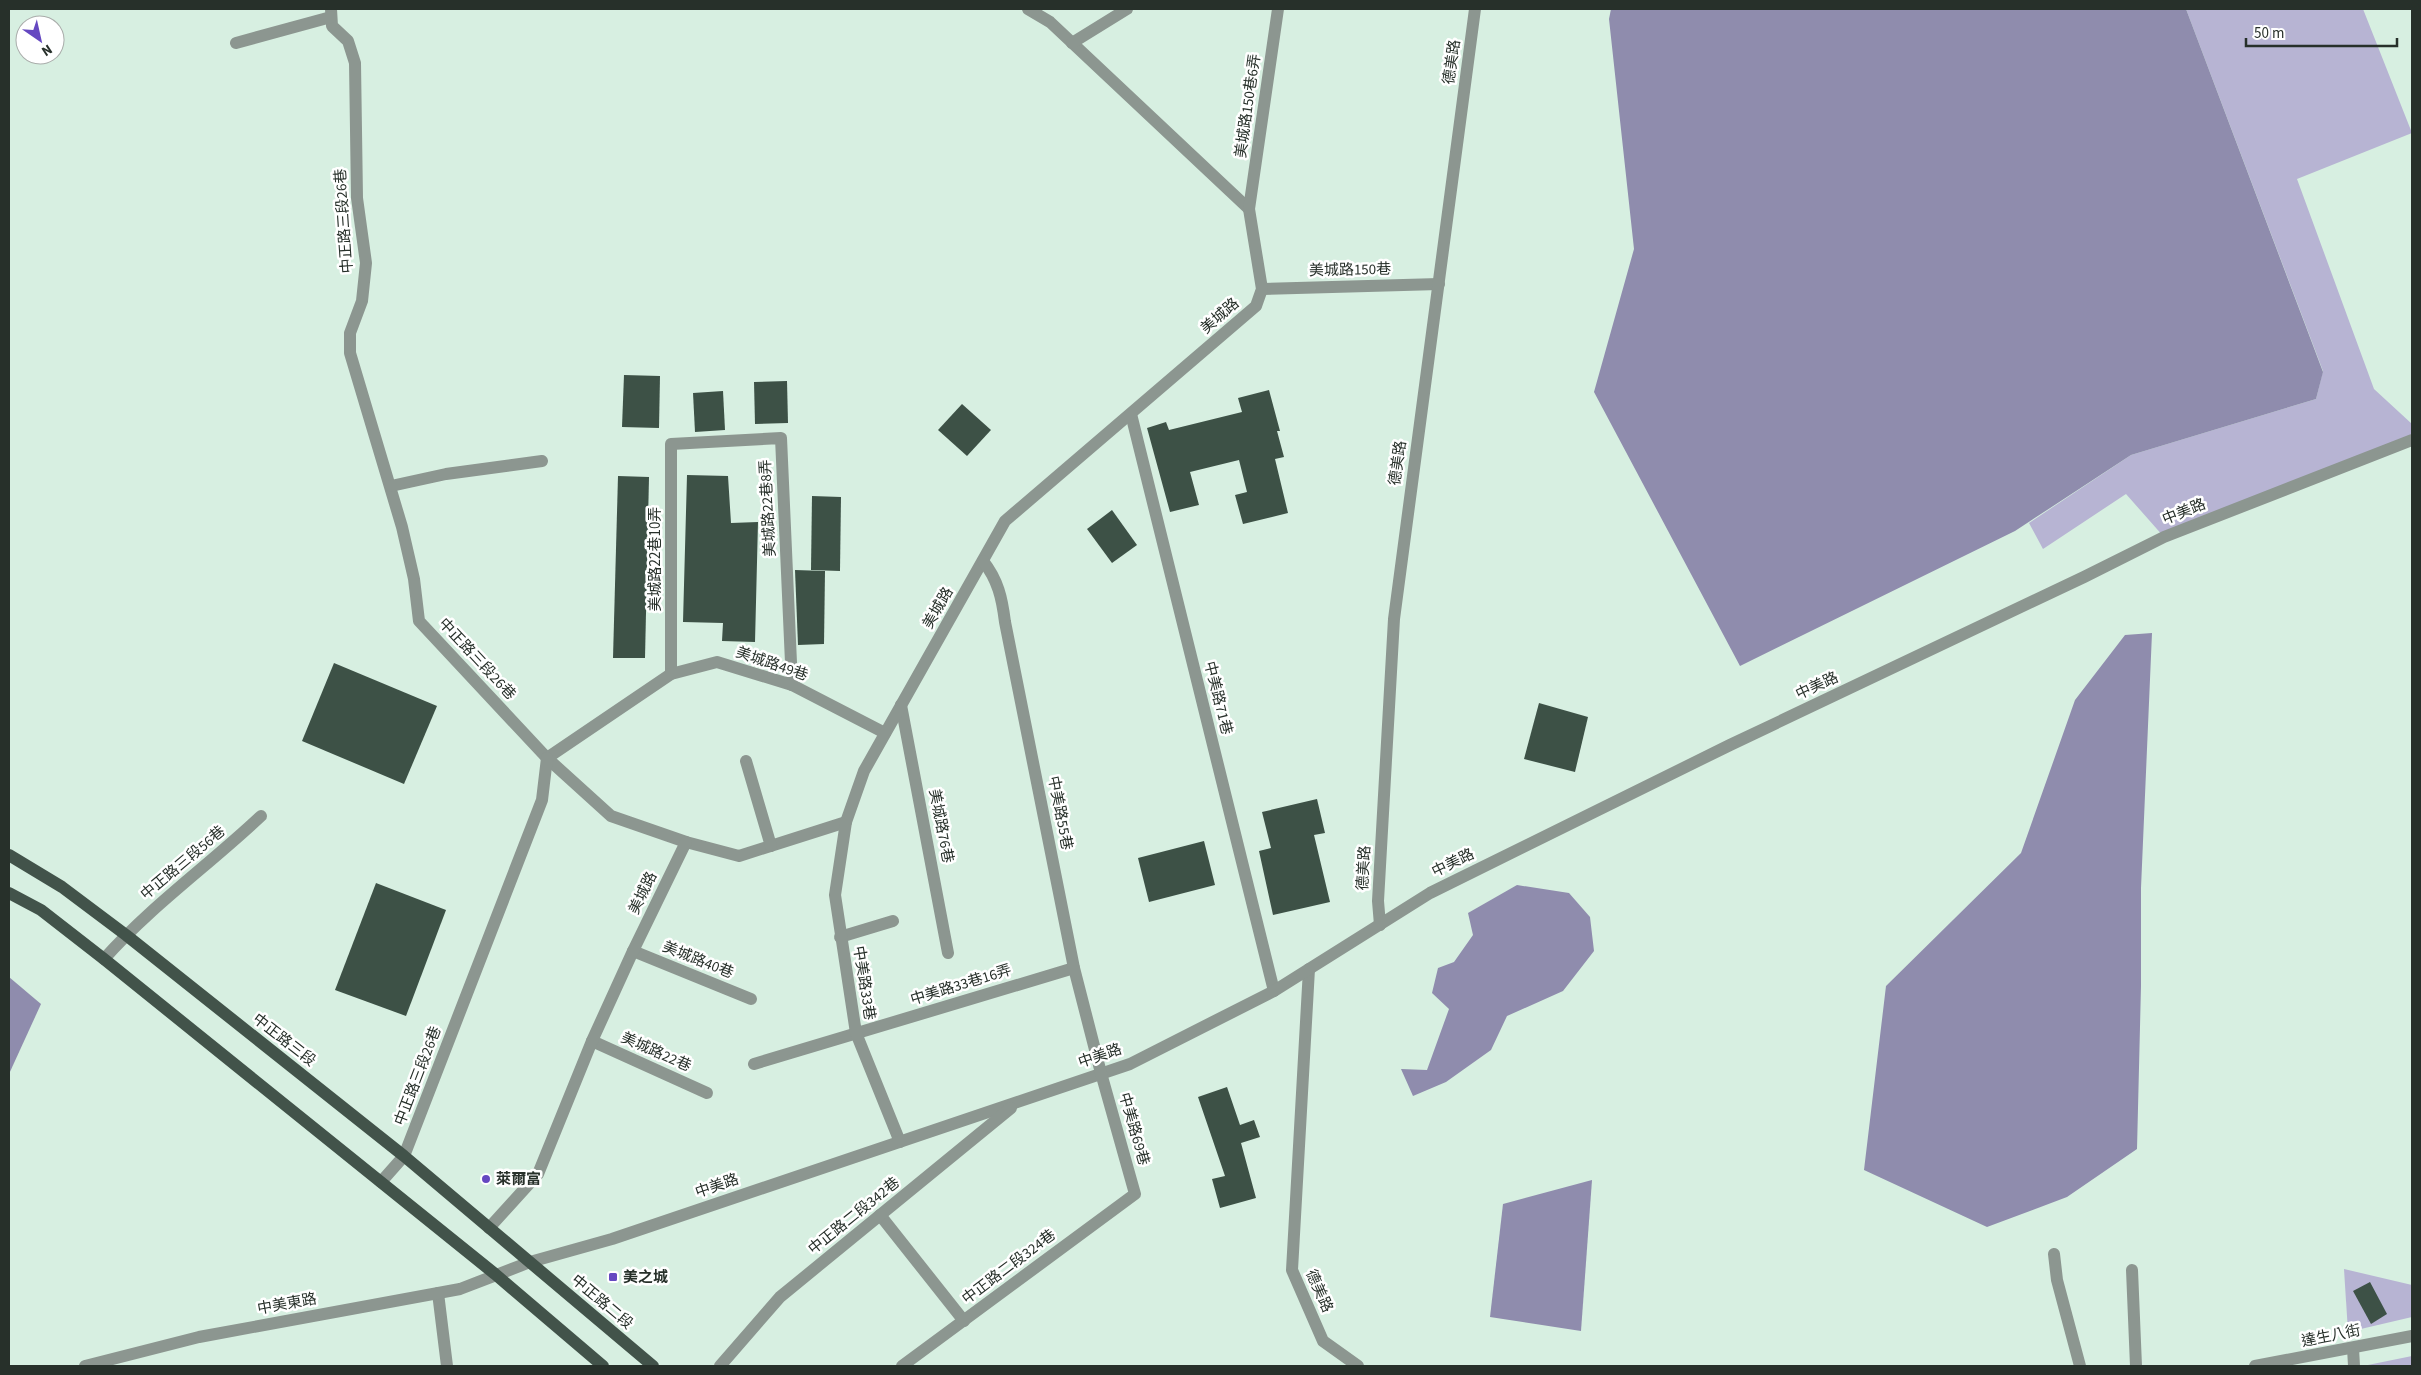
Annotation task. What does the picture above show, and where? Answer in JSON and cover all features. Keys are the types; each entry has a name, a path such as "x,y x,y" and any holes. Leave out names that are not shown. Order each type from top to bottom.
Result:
{"main road":[{"name":"中正路三段","path":"9,854 62,887 126,935 404,1156 530,1262"},
{"path":"9,893 41,910 104,960 495,1274 603,1366"},
{"name":"中正路二段","path":"530,1262 653,1366"}],"street":[{"path":"1028,9 1050,22 1249,209 1262,288"},
{"path":"1072,43 1127,9"},
{"name":"美城路150巷6弄","path":"1249,209 1278,9"},
{"name":"德美路","path":"1380,925 1378,901 1394,619 1475,9"},
{"path":"236,43 331,13"},
{"name":"中正路三段26巷","path":"331,13 332,26 348,42 355,63 358,198 366,263 362,301 350,333 350,354 390,486 414,579 419,621 547,758 542,800 404,1156 381,1182"},
{"name":"美城路150巷","path":"1262,288 1439,284"},
{"name":"美城路","path":"846,822 864,771 1005,521 1256,306 1262,288"},
{"name":"中美路71巷","path":"1131,414 1274,991"},
{"name":"美城路22巷8弄","path":"671,444 780,438 792,685"},
{"name":"中美路","path":"495,1274 612,1239 1130,1064 1274,991 1430,893 1642,788 2164,537 2412,440"},
{"name":"美城路22巷10弄","path":"671,444 671,674"},
{"path":"390,486 446,474 542,461"},
{"name":"中美路55巷","path":"983,561 993,574 1002,596 1005,622 1074,968 1101,1073"},
{"name":"美城路49巷","path":"547,758 671,674 717,662 792,685 885,733"},
{"name":"美城路76巷","path":"901,705 948,953"},
{"path":"547,758 611,816 686,842 739,856 846,822"},
{"path":"746,761 771,846"},
{"name":"中正路三段56巷","path":"104,960 126,935 186,879 229,846 261,816"},
{"name":"中美路33巷","path":"846,822 836,895 840,937 856,1033 900,1142"},
{"name":"美城路","path":"489,1228 506,1212 538,1174 592,1041 686,842"},
{"path":"840,937 893,921"},
{"name":"美城路40巷","path":"633,951 752,999"},
{"name":"中美路33巷16弄","path":"754,1064 1074,968"},
{"name":"德美路","path":"1309,969 1292,1270 1323,1341 1358,1366"},
{"name":"美城路22巷","path":"592,1041 707,1093"},
{"name":"中美路69巷","path":"1101,1073 1135,1194"},
{"name":"中正路二段342巷","path":"720,1366 780,1298 1019,1101"},
{"name":"中正路二段324巷","path":"902,1366 1135,1194"},
{"path":"880,1215 964,1321"},
{"path":"2054,1254 2057,1280 2080,1366"},
{"path":"2132,1270 2136,1366"},
{"name":"中美東路","path":"85,1366 199,1337 438,1293 460,1288 495,1274"},
{"path":"438,1293 447,1366"},
{"name":"達生八街","path":"2255,1366 2412,1336"},
{"path":"2353,1348 2354,1366"}],"shaded area":[{"path":"1611,9 2186,9 2323,372 2316,399 2131,455 2015,531 1740,666 1594,392 1634,249 1609,19"},
{"path":"2186,9 2363,9 2412,133 2297,179 2374,389 2412,424 2412,440 2164,537 2126,494 2043,549 2029,523 2131,455 2316,399 2323,371"},
{"path":"2152,633 2141,888 2141,986 2137,1149 2067,1197 1987,1227 1864,1170 1886,986 2021,853 2075,700 2125,635"},
{"path":"1517,885 1569,893 1590,917 1594,951 1563,991 1507,1016 1491,1050 1446,1082 1413,1096 1401,1069 1427,1070 1449,1009 1432,993 1438,968 1454,962 1473,935 1468,913"},
{"path":"9,977 41,1004 9,1074"},
{"path":"1592,1180 1581,1331 1490,1317 1503,1204"},
{"path":"2344,1269 2412,1285 2412,1317 2348,1332"},
{"path":"2412,1356 2412,1366 2363,1366"}],"building":[{"path":"624,375 660,376 659,428 622,427"},
{"path":"787,381 788,423 755,424 754,382"},
{"path":"1269,390 1280,431 1277,431 1284,457 1275,459 1288,513 1243,524 1235,495 1247,492 1239,460 1190,472 1199,505 1170,512 1147,428 1166,422 1169,430 1242,412 1238,398"},
{"path":"723,391 725,430 695,432 693,393"},
{"path":"962,404 991,430 967,456 938,430"},
{"path":"687,475 728,476 731,523 758,522 755,642 722,641 723,623 683,622"},
{"path":"618,476 649,477 645,658 613,658"},
{"path":"812,496 841,497 840,571 811,570"},
{"path":"1112,510 1137,545 1112,563 1087,529"},
{"path":"795,570 825,571 824,644 798,645"},
{"path":"334,663 437,706 404,784 302,741"},
{"path":"1539,703 1588,717 1575,772 1524,759"},
{"path":"1317,799 1325,833 1314,835 1330,902 1273,915 1259,851 1271,848 1262,812"},
{"path":"1204,841 1215,885 1149,902 1138,858"},
{"path":"376,883 446,910 406,1016 335,990"},
{"path":"1227,1087 1240,1125 1254,1120 1260,1137 1241,1143 1256,1198 1220,1208 1212,1179 1225,1176 1198,1097"},
{"path":"2370,1282 2387,1314 2371,1324 2353,1291"}],"place":[{"name":"萊爾富","path":"486,1179"},
{"name":"美之城","path":"613,1277"}]}
